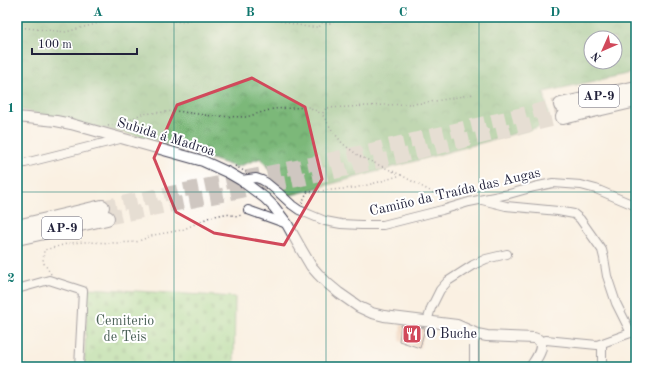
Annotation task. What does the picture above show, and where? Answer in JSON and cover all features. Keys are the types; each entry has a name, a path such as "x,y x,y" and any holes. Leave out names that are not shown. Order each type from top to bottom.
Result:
{"highway":[{"name":"AP-9","path":"636,88 562,111 636,100"},
{"name":"AP-9","path":"17,227 104,213 17,238"}],"street":[{"name":"Subida á Madroa","path":"17,117 71,124 202,161 229,173 265,198 274,207 287,224 311,266 327,284 350,301 372,313 457,326 477,334 487,336 534,338 540,342"},
{"path":"17,164 120,139"},
{"name":"Camiño da Traída das Augas","path":"240,180 256,178 262,180 299,210 325,221 341,224 371,226 396,222 457,205 509,194 534,186 553,183 581,185 596,189 636,206"},
{"path":"480,200 506,206 574,214 580,219 602,250 607,276 616,303 633,332 598,346 546,340 540,342 541,349 532,367"},
{"path":"248,210 287,224"},
{"path":"427,322 427,317 440,290 448,281 473,265 486,259 507,254"},
{"path":"17,289 49,280 83,291 79,367"},
{"path":"474,367 474,342 477,334"},
{"path":"602,344 602,367"}],"path":[{"path":"17,27 66,32 121,17"},
{"path":"138,17 182,22 198,17"},
{"path":"274,17 276,20 307,27 319,27 322,22 328,24 342,17"},
{"path":"322,114 326,108 425,103 474,94"},
{"path":"106,126 122,124 141,114 176,111 212,116 246,117 273,109 309,107 322,114 343,144 359,156 401,175 457,205"},
{"path":"299,210 307,192 355,188 401,175"},
{"path":"57,282 43,262 44,250 71,243 136,242 154,235 182,230 210,218 225,214 238,216 248,214 248,210"}],"highlighted area":[{"path":"252,78 305,107 322,179 284,245 214,233 176,212 154,158 177,105"}],"green space":[{"path":"17,17 636,17 636,72 544,92 550,124 288,196 261,158 236,167 147,138 17,109"},
{"name":"Cemiterio de Teis","path":"88,288 235,297 234,367 84,367"}],"building":[{"name":"O Buche","path":"401,325 425,328 420,348 399,341"}],"tunnel":[{"path":"102,207 316,163 561,105"},
{"path":"107,218 326,174 563,117"}],"place":[{"name":"O Buche","path":"412,334"}]}
